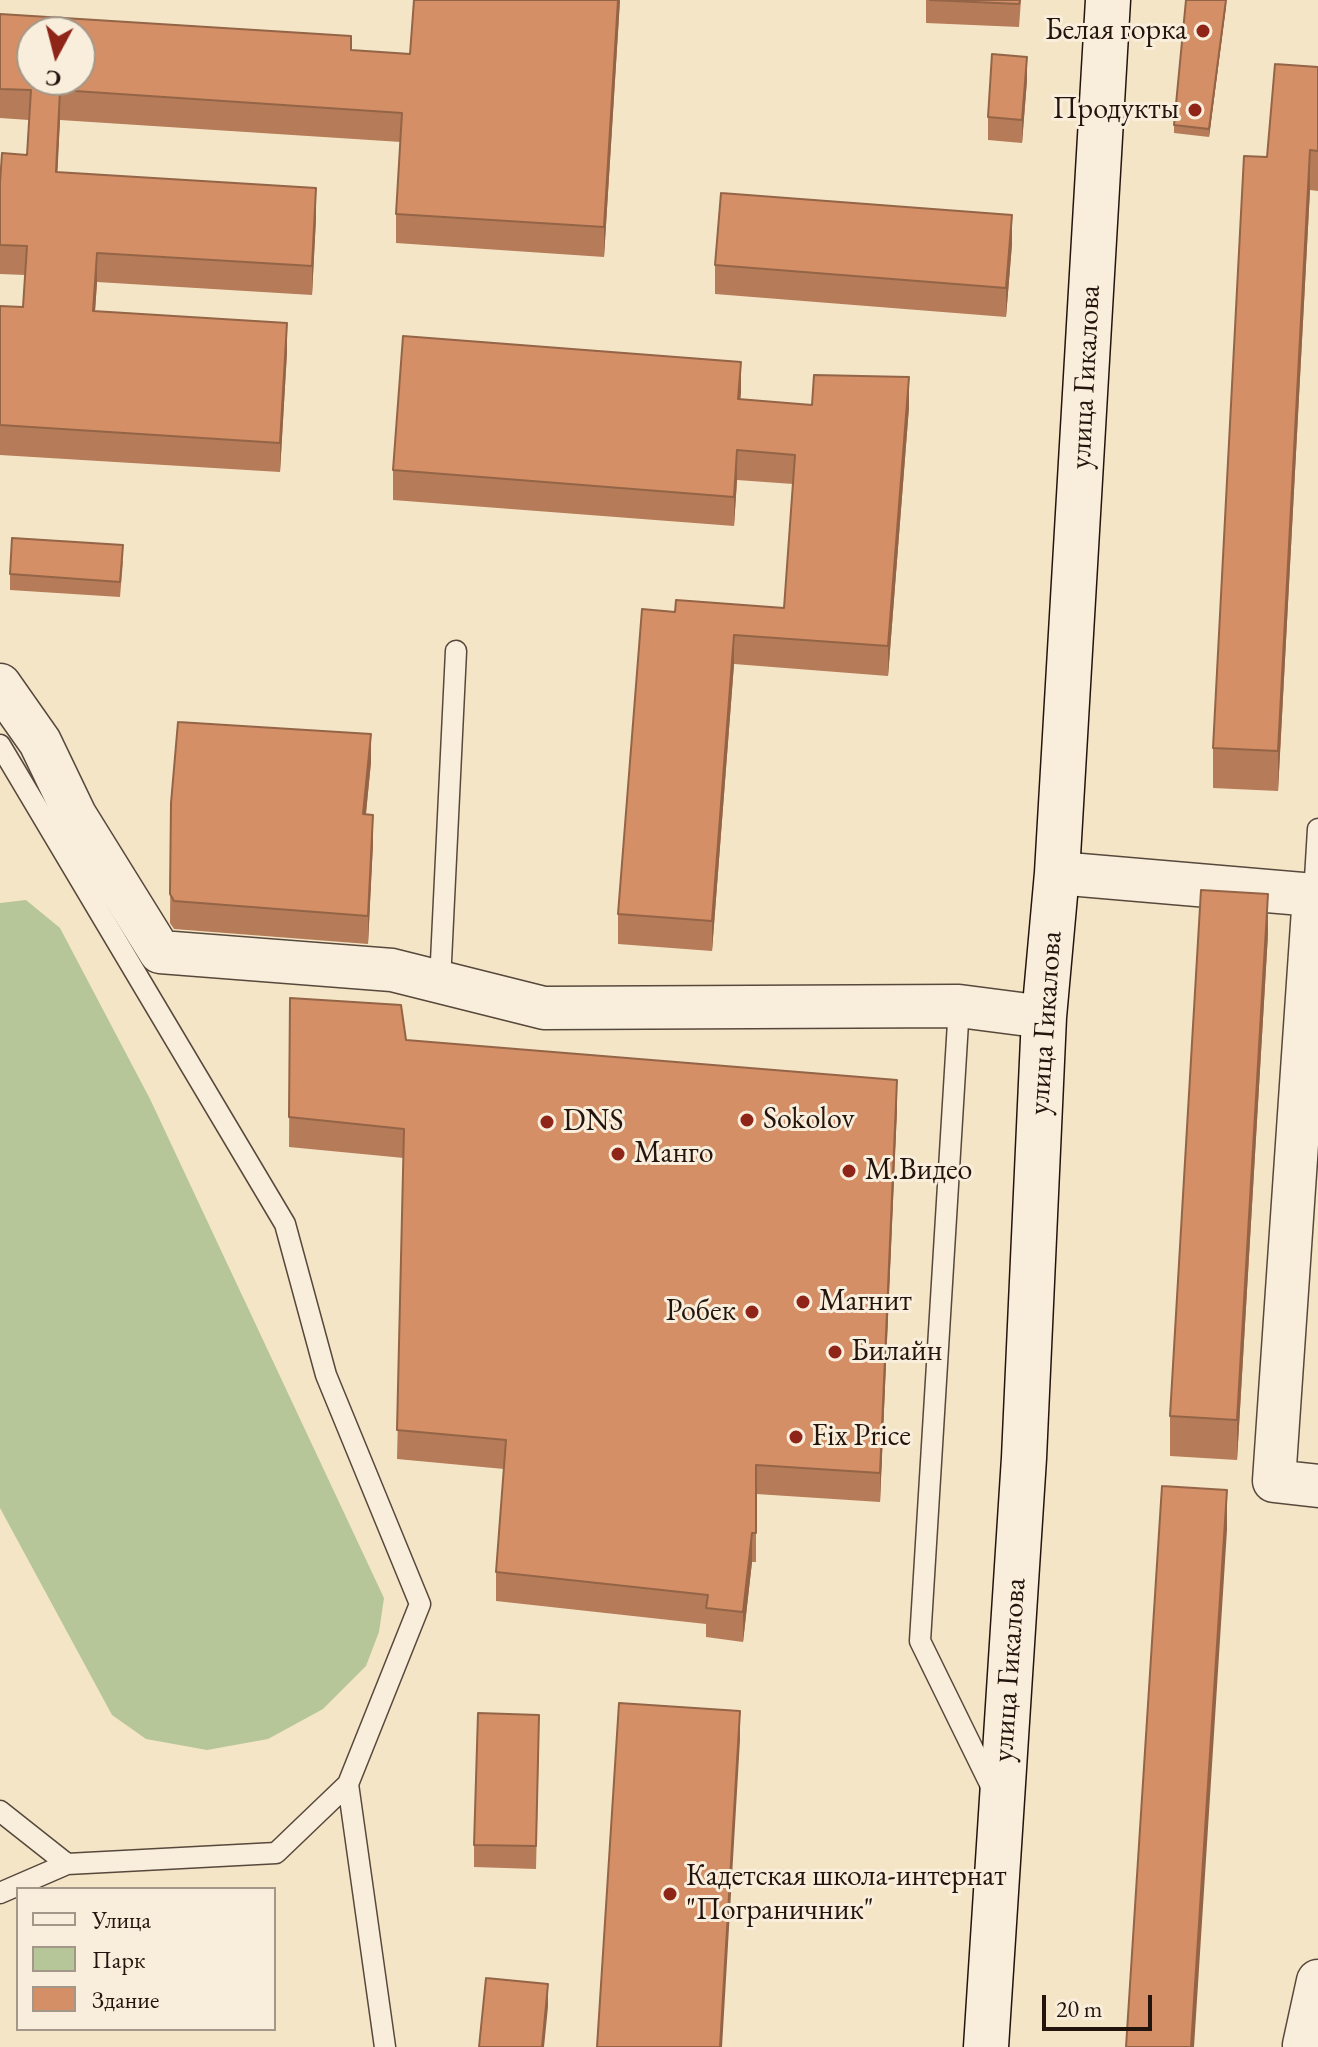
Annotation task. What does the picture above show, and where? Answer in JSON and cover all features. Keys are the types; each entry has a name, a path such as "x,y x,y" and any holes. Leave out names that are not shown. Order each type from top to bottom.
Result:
{"main road":[{"name":"улица Гикалова","path":"986,2047 1024,1458 1044,1017 1057,873 1108,0"}],"street":[{"path":"0,685 40,742 75,815 160,952 392,970 544,1008 959,1006 1044,1017"},
{"path":"1057,873 1314,895 1274,1481 1318,1486"},
{"path":"1302,2046 1318,1981"}],"lane":[{"path":"440,982 456,651"},
{"path":"0,745 285,1224 326,1375 420,1604 348,1784 276,1853 67,1864 0,1893"},
{"path":"1314,895 1318,829"},
{"path":"959,1006 920,1641 1002,1808"},
{"path":"348,1784 385,2047"},
{"path":"0,1811 67,1864"}],"green space":[{"path":"26,900 60,928 150,1099 384,1598 379,1632 366,1666 323,1709 268,1739 207,1750 146,1739 112,1715 0,1508 0,903"}],"building":[{"path":"414,0 618,0 604,227 396,214 402,113 96,92 96,20 351,36 351,50 410,54"},
{"path":"930,0 1020,0 1019,4"},
{"path":"1186,0 1226,0 1209,129 1174,125"},
{"path":"0,14 32,16 16,16 16,90 0,89"},
{"path":"992,54 1027,57 1022,120 988,117"},
{"path":"1275,64 1318,67 1318,151 1310,150 1278,751 1213,748 1244,156 1267,157"},
{"path":"31,96 60,96 56,172 316,188 312,266 97,253 93,311 287,323 280,443 0,425 0,306 23,307 27,246 0,245 2,153 27,155"},
{"path":"721,193 1012,215 1006,288 715,265"},
{"path":"403,336 741,362 738,399 812,405 814,375 909,377 888,646 734,635 712,921 618,914 642,609 675,612 676,600 784,608 795,455 737,450 734,497 393,470"},
{"path":"12,538 123,545 120,582 10,574"},
{"path":"178,722 371,734 363,814 373,815 368,916 174,901 170,894 171,803"},
{"path":"1201,890 1268,894 1237,1420 1170,1416"},
{"path":"290,998 401,1005 406,1040 897,1080 880,1473 756,1465 756,1533 752,1533 743,1612 706,1608 708,1595 496,1572 506,1440 397,1430 404,1129 289,1117"},
{"path":"1162,1486 1227,1490 1191,2047 1126,2047"},
{"name":"Кадетская школа-интернат \"Пограничник\"","path":"619,1703 740,1711 720,2047 597,2047"},
{"path":"478,1713 539,1715 536,1846 474,1845"},
{"path":"486,1978 548,1984 542,2047 479,2047"}],"place":[{"name":"Белая горка","path":"1203,31"},
{"name":"Продукты","path":"1195,110"},
{"name":"Sokolov","path":"747,1120"},
{"name":"DNS","path":"547,1122"},
{"name":"Манго","path":"618,1154"},
{"name":"М.Видео","path":"849,1171"},
{"name":"Магнит","path":"803,1302"},
{"name":"Робек","path":"752,1312"},
{"name":"Билайн","path":"835,1352"},
{"name":"Fix Price","path":"796,1437"},
{"name":"Кадетская школа-интернат \"Пограничник\"","path":"670,1894"}]}
